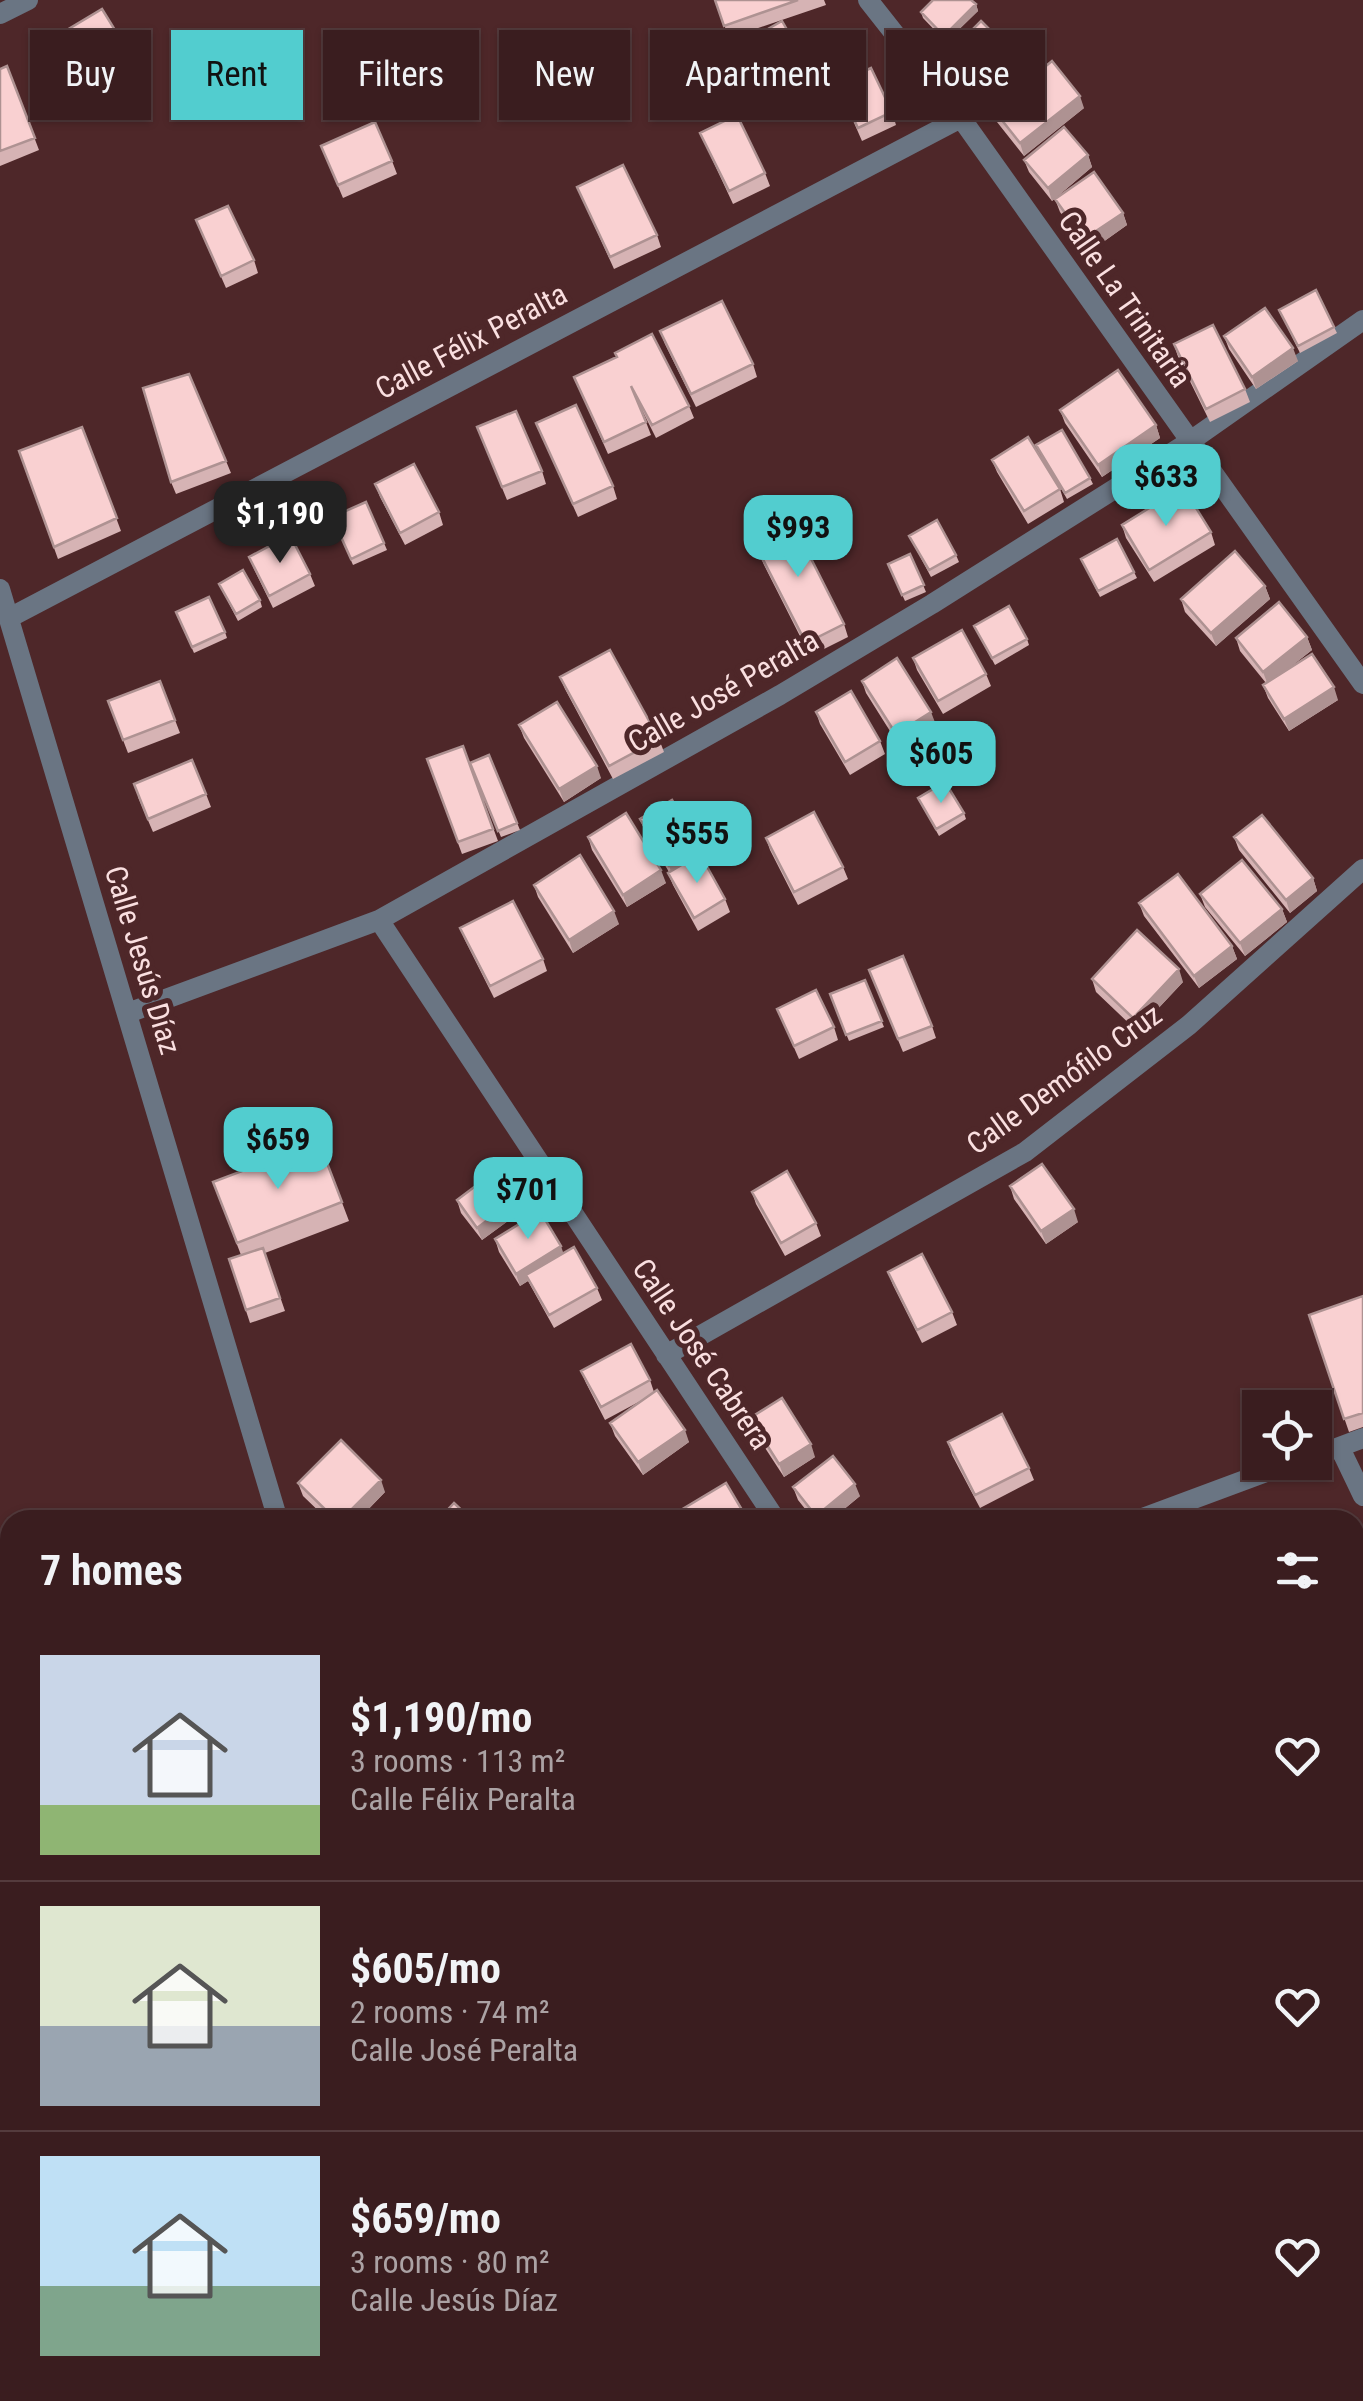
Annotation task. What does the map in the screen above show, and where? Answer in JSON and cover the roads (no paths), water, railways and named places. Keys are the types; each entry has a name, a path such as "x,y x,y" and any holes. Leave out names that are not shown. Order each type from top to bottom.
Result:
{"street":[{"path":"0,14 28,0"},
{"name":"Calle La Trinitaria","path":"868,0 892,30"},
{"name":"Calle Félix Peralta","path":"9,618 957,120"},
{"name":"Calle La Trinitaria","path":"962,120 1363,684"},
{"name":"Calle José Peralta","path":"128,1013 379,920 780,695 1190,442 1363,320"},
{"name":"Calle Jesús Díaz","path":"0,589 275,1510"},
{"name":"Calle Demófilo Cruz","path":"666,1355 1025,1152 1189,1025 1363,869"},
{"name":"Calle José Cabrera","path":"379,920 769,1510"},
{"path":"1332,1451 1363,1438"},
{"path":"1340,1448 1363,1496"},
{"path":"1164,1510 1245,1480"}]}
